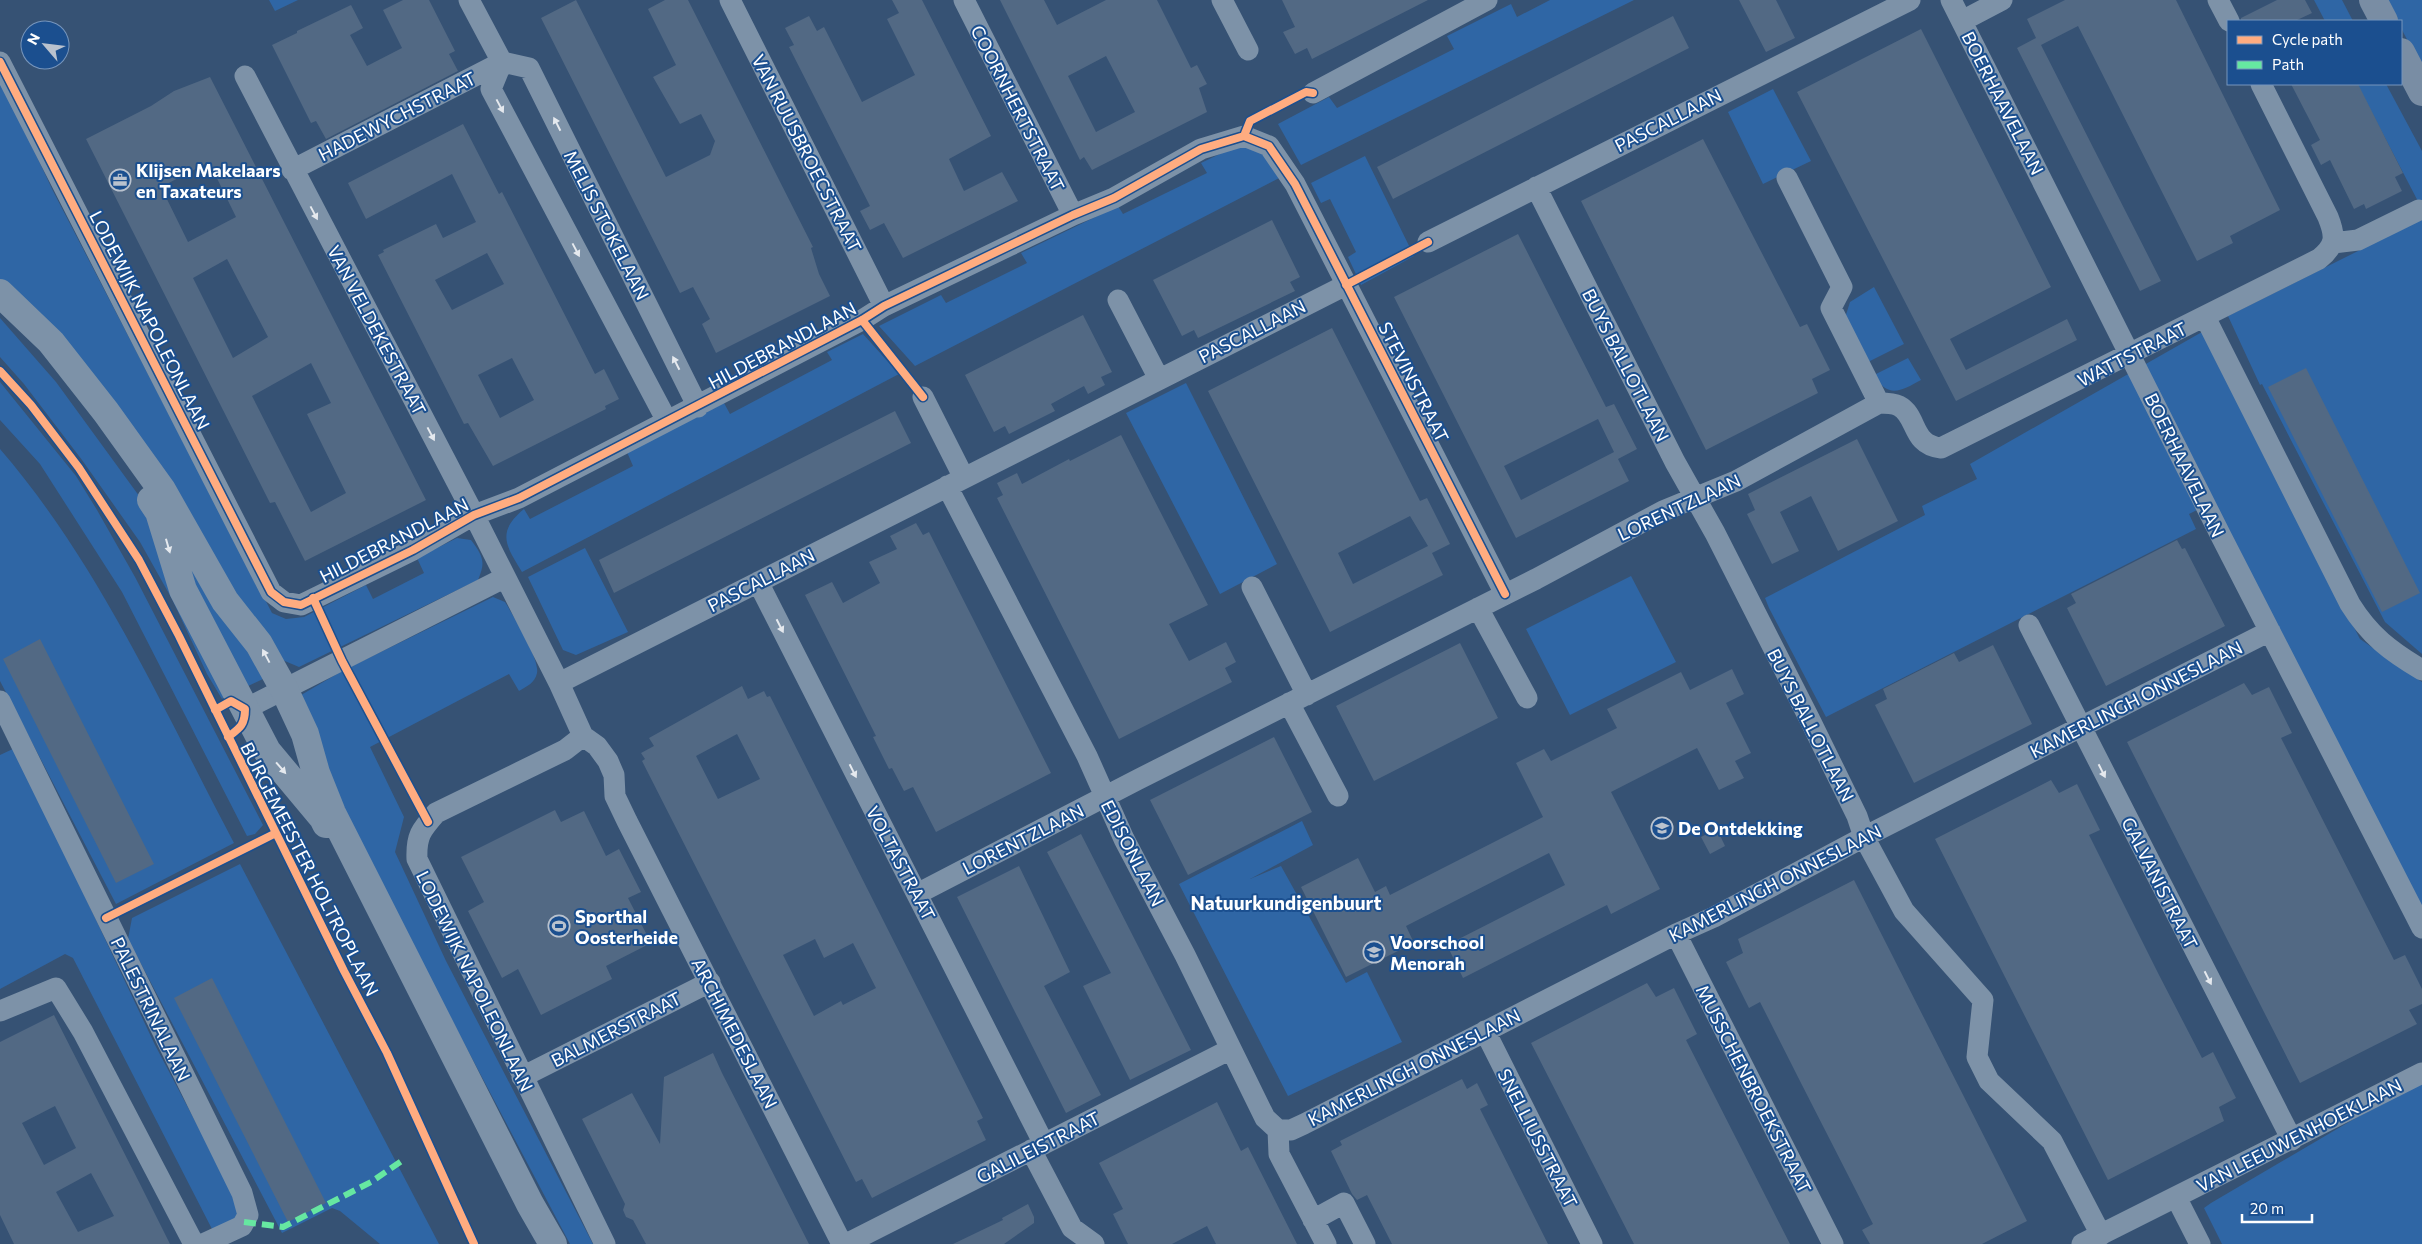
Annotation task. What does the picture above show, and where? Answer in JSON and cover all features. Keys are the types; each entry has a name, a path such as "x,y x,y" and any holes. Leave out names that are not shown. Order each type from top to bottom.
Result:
{"main road":[{"path":"2373,0 2383,20"},
{"path":"2402,54 2422,92"}],"street":[{"path":"469,0 502,62 491,89 667,421"},
{"name":"VAN RUUSBROECSTRAAT","path":"730,0 884,306"},
{"name":"COORNHERTSTRAAT","path":"964,0 1073,215"},
{"path":"1222,0 1248,50"},
{"name":"PASCALLAAN","path":"1428,242 1910,0"},
{"name":"BOERHAAVELAAN","path":"1951,0 2422,928"},
{"path":"1962,21 2002,0"},
{"path":"2218,0 2228,20"},
{"path":"1313,93 1484,1"},
{"name":"LODEWIJK NAPOLEONLAAN","path":"0,62 271,592"},
{"name":"HADEWYCHSTRAAT","path":"292,170 502,62"},
{"name":"MELIS STOKELAAN","path":"502,62 529,68 698,407"},
{"name":"VAN VELDEKESTRAAT","path":"245,76 292,170 474,515 506,581"},
{"path":"2262,85 2328,217 2333,230 2331,247 2358,240 2419,210"},
{"name":"HILDEBRANDLAAN","path":"271,592 284,602 301,605 413,550 474,515 519,498 667,421 698,407 862,320 884,306 1073,215 1114,198 1201,149 1244,136 1269,146 1295,184"},
{"path":"1787,178 1842,287 1831,308 1879,403"},
{"name":"STEVINSTRAAT","path":"1295,184 1506,594"},
{"name":"BUYS BALLOTLAAN","path":"1536,187 1810,720 1857,816 1864,837 1904,911 1983,1000 1977,1057 1989,1081 2052,1141 2101,1235"},
{"name":"WATTSTRAAT","path":"1879,403 1899,406 1905,411 1921,439 1931,447 1941,448 1953,444 2319,259 2331,247"},
{"name":"PASCALLAAN","path":"559,683 1346,285"},
{"path":"0,293 50,342 106,412 156,482 225,601 259,644 284,689 305,734 316,773 332,813 530,1204 553,1244"},
{"path":"1118,300 1159,379"},
{"name":"BURGEMEESTER HOLTROPLAAN","path":"0,309 97,421 159,512 183,590 267,751 323,818 368,919 538,1244"},
{"path":"2205,317 2248,405 2363,626 2388,649 2422,670"},
{"path":"924,397 955,482"},
{"name":"LORENTZLAAN","path":"917,894 1506,594 1663,510 1736,481 1879,403"},
{"name":"EDISONLAAN","path":"955,482 1105,797 1265,1118 1278,1130"},
{"path":"245,709 506,581"},
{"name":"ARCHIMEDESLAAN","path":"506,581 559,683 583,736 597,746 608,761 614,775 616,796 627,821 844,1244"},
{"name":"VOLTASTRAAT","path":"758,582 917,894 1038,1147 1072,1228 1094,1244"},
{"path":"1252,587 1338,796"},
{"path":"1478,608 1527,698"},
{"name":"GALVANISTRAAT","path":"2029,624 2292,1140"},
{"name":"KAMERLINGH ONNESLAAN","path":"1278,1130 1290,1130 1304,1124 1676,934 1714,918 1864,837 2270,631"},
{"name":"PALESTRINALAAN","path":"0,701 242,1193 248,1215 242,1226 203,1244"},
{"name":"LODEWIJK NAPOLEONLAAN","path":"583,736 566,750 436,813 421,831 416,842 417,859 425,878 605,1244"},
{"name":"MUSSCHENBROEKSTRAAT","path":"1676,934 1832,1244"},
{"name":"BALMERSTRAAT","path":"522,1077 710,982"},
{"path":"0,1011 56,988 83,1032 194,1244"},
{"name":"SNELLIUSSTRAAT","path":"1485,1031 1592,1244"},
{"name":"GALILEISTRAAT","path":"844,1244 1231,1049"},
{"name":"VAN LEEUWENHOEKLAAN","path":"2082,1244 2422,1073"},
{"path":"1278,1130 1279,1154 1326,1244"},
{"name":"VAN LEEUWENHOEKLAAN","path":"2176,1197 2200,1244"},
{"path":"1313,1220 1344,1203 1365,1244"}],"shaded area":[{"path":"269,0 298,0 275,11"},
{"path":"1550,0 1634,0 1301,165 1278,124 1329,97 1337,108 1454,49 1447,36 1511,4 1517,17"},
{"path":"2314,0 2342,0 2352,20 2324,20"},
{"path":"2386,0 2422,0 2422,68 2402,30 2402,20 2396,20"},
{"path":"0,78 53,191 272,613 286,619 304,617 366,585 373,599 424,573 417,558 457,538 471,540 481,555 482,568 478,580 299,667 273,656 0,280"},
{"path":"2358,85 2387,85 2422,151 2422,209"},
{"path":"1773,89 1811,161 1763,184 1728,112"},
{"path":"1253,138 1285,175 915,366 879,326 941,295 946,303 1027,263 1021,253 1118,206 1123,214 1207,173 1201,163"},
{"path":"1365,156 1414,256 1361,285 1348,257 1356,252 1330,199 1321,203 1311,183"},
{"path":"2422,219 2422,654 2385,622 2262,384 2260,385 2228,316"},
{"path":"1874,287 1904,344 1868,362 1845,318 1850,302"},
{"path":"0,318 56,382 153,515 227,695 222,699 207,674 172,599 140,542 82,460 24,384 0,357"},
{"path":"2202,332 2360,639 2422,682 2422,913 2201,508 2189,514 2196,529 1826,717 1765,598 1925,515 1922,506 1977,479 1970,464"},
{"path":"863,334 899,374 522,572 508,547 506,539 510,525 515,517 524,509 530,519 633,466 627,452 724,403 730,414 832,360 827,352"},
{"path":"1908,358 1921,380 1895,391 1879,383 1874,375"},
{"path":"0,382 76,476 135,577 263,825 255,834 247,836 122,592 40,464 0,420"},
{"path":"1186,383 1277,564 1220,594 1126,413"},
{"path":"0,449 36,494 69,541 99,589 128,639 234,843 116,904 0,681"},
{"path":"179,534 251,646 263,679 246,687 187,582"},
{"path":"585,548 628,632 576,655 563,650 528,577"},
{"path":"1631,576 1676,662 1570,715 1526,629"},
{"path":"493,597 505,602 530,648 537,666 537,673 533,682 519,691 509,674 370,747 404,817 395,852 446,961 593,1244 570,1244 334,797 296,698 342,671"},
{"path":"15,748 155,1045 242,1210 242,1218 212,1229 73,958 65,954 0,989 0,755"},
{"path":"1302,821 1313,845 1250,879 1281,866 1346,983 1367,972 1402,1042 1288,1096 1179,884"},
{"path":"240,864 439,1244 380,1244 340,1211 332,1208 282,1233 128,939 132,918"},
{"path":"2422,1079 2422,1244 2222,1244 2204,1208"}],"building":[{"path":"403,0 429,0 455,51 449,54 458,71 326,139 316,121 311,123 272,45 351,5 363,28 350,35 367,66 402,48 383,10"},
{"path":"576,0 666,177 710,155 715,141 701,114 680,124 653,77 676,65 648,9 665,0 688,0 813,247 811,248 819,274 830,296 716,353 702,324 710,319 693,287 680,293 541,18"},
{"path":"892,0 922,0 991,136 949,159 964,191 1002,172 1018,201 903,258 884,223 870,230 860,211 870,206 789,47 794,45 785,28 809,16 817,31 824,27 862,102 915,75 887,19 899,13"},
{"path":"1000,0 1044,0 1057,25 1106,0 1157,0 1191,68 1197,65 1207,84 1199,88 1207,112 1092,170 1084,157 1080,160","holes":["1106,56 1135,112 1096,132 1068,76"]},
{"path":"1282,0 1428,0 1312,59 1307,48 1295,54 1283,32 1295,27"},
{"path":"1739,0 1776,0 1795,38 1766,52"},
{"path":"2065,0 2176,0 2280,210 2230,236 2233,243 2197,261 2078,26 2041,45 2161,281 2140,291 2017,48 2036,38 2027,19"},
{"path":"2277,0 2305,0 2312,13 2297,20 2241,20 2241,18"},
{"path":"1673,16 1689,48 1393,199 1377,167"},
{"path":"1921,29 2051,287 1950,339 1966,370 2067,319 2077,340 1956,401 1797,92"},
{"path":"210,77 426,500 305,561 275,502 270,503 86,139 151,106 174,91","holes":["209,162 236,217 188,242 161,187","227,259 268,337 233,358 193,278","311,363 331,403 307,414 346,493 311,512 252,396"]},
{"path":"2292,85 2359,85 2403,173 2395,177 2402,191 2366,209 2364,204 2354,209 2330,160 2321,165 2311,145 2320,140"},
{"path":"463,124 499,194 502,192 595,374 604,369 619,399 605,406 606,409 493,466 468,423 464,424 378,255 384,252 383,250 436,224 443,238 476,222 452,174 366,219 348,183","holes":["487,253 504,284 452,310 435,280","512,358 534,400 500,418 478,375"]},
{"path":"1703,139 1800,327 1807,324 1830,370 1812,379 1818,393 1706,450 1581,201"},
{"path":"1272,220 1300,277 1290,282 1295,291 1198,338 1194,330 1182,336 1153,280"},
{"path":"1518,234 1606,407 1614,404 1637,449 1618,459 1629,481 1516,538 1394,297","holes":["1598,419 1614,452 1521,500 1504,466"]},
{"path":"1083,315 1112,372 1101,377 1105,385 1088,394 1084,386 1051,404 1055,411 1009,434 1005,426 994,432 965,375"},
{"path":"1332,328 1420,501 1427,498 1450,544 1432,553 1443,575 1330,632 1208,391","holes":["1410,516 1428,546 1353,584 1338,553"]},
{"path":"2306,368 2420,593 2382,612 2268,387"},
{"path":"895,411 911,443 614,593 599,560"},
{"path":"1121,435 1208,605 1169,624 1189,661 1226,642 1236,662 1225,668 1232,682 1119,739 997,498 1003,495 997,483 1017,473 1022,484 1069,459 1070,461"},
{"path":"1857,439 1898,521 1838,551 1811,496 1780,512 1799,551 1772,564 1747,514 1755,510 1748,494"},
{"path":"916,523 923,535 929,532 1051,773 936,832 913,787 904,791 892,768 889,769 873,737 876,736 805,595 832,582 843,603 880,583 869,562 897,549 890,536"},
{"path":"2177,540 2182,549 2185,548 2225,626 2106,686 2067,608 2076,603 2071,594"},
{"path":"40,639 154,864 116,883 3,659"},
{"path":"1460,643 1498,718 1374,781 1336,706"},
{"path":"1993,645 2032,724 1914,783 1875,705 1887,699 1883,689 1954,653 1959,662"},
{"path":"1732,669 1744,694 1726,703 1751,753 1735,761 1744,778 1719,790 1697,748 1611,792 1660,889 1611,914 1607,905 1463,978 1447,945 1565,885 1549,853 1406,926 1414,943 1346,977 1301,887 1358,858 1375,892 1386,886 1390,895 1543,817 1516,763 1544,749 1551,761 1617,728 1607,709 1681,672 1690,690"},
{"path":"2244,683 2252,695 2269,687 2292,733 2281,738 2394,960 2405,955 2422,989 2422,1004 2409,1010 2417,1024 2300,1083 2127,742"},
{"path":"742,686 748,699 764,691 767,697 770,696 983,1118 977,1121 986,1140 872,1198 862,1179 856,1182 642,761 645,759 641,753 654,746 649,738","holes":["737,734 760,779 718,799 696,756","815,939 824,958 853,943 876,988 843,1005 841,1001 814,1016 783,955"]},
{"path":"1274,737 1312,812 1188,875 1150,800"},
{"path":"2051,780 2059,793 2077,784 2100,830 2089,835 2159,975 2202,1058 2213,1052 2236,1098 2219,1107 2224,1121 2108,1180 1935,839"},
{"name":"Sporthal Oosterheide","path":"555,810 561,822 584,811 606,856 619,849 641,892 628,898 651,943 606,966 612,979 541,1015 518,969 502,978 468,911 484,902 461,857"},
{"path":"1717,829 1725,846 1710,854 1701,837"},
{"path":"1081,834 1191,1050 1130,1080 1083,986 1111,973 1047,852"},
{"path":"1019,866 1070,972 1044,986 1101,1095 1066,1113 957,897"},
{"path":"1854,880 2027,1221 1982,1244 1870,1244 1862,1230 1873,1224 1760,1002 1749,1008 1726,962 1743,953 1738,939"},
{"path":"212,978 326,1203 288,1222 174,998"},
{"path":"1647,983 1656,997 1674,988 1697,1034 1686,1040 1790,1244 1634,1244 1531,1043"},
{"path":"54,1015 170,1244 14,1244 0,1215 0,1042","holes":["55,1106 76,1148 44,1165 22,1123","91,1173 114,1216 78,1232 56,1192"]},
{"path":"713,1053 809,1244 646,1244 633,1220 626,1217 623,1210 625,1204 582,1119 632,1093 660,1144 664,1077"},
{"path":"1462,1079 1467,1089 1477,1083 1488,1105 1480,1109 1548,1244 1392,1244 1367,1195 1357,1200 1352,1194 1331,1151 1342,1145 1340,1141"},
{"path":"1217,1102 1241,1151 1248,1147 1297,1244 1216,1244 1207,1226 1172,1244 1128,1244 1113,1214 1123,1209 1099,1163"},
{"path":"1028,1204 1034,1217 1034,1223 1004,1244 953,1244 1003,1220 1002,1218"}],"marked path":[{"path":"244,1222 283,1227 371,1182 403,1160"}],"cycle path":[{"path":"0,62 271,592 284,602 301,605 413,550 474,515 519,498 862,320 884,306 1073,215 1114,198 1201,149 1244,136 1269,146 1295,184 1505,594"},
{"path":"1244,136 1250,121 1306,92 1313,93"},
{"path":"1346,285 1428,242"},
{"path":"862,320 923,397"},
{"path":"0,371 31,405 79,468 139,560 179,636 344,971 387,1053 474,1244"},
{"path":"313,598 342,661 428,822"},
{"path":"215,710 231,701 245,709 241,726 228,737"},
{"path":"106,918 276,833"}],"place":[{"name":"Klijsen Makelaars en Taxateurs","path":"120,180"},
{"name":"De Ontdekking","path":"1662,828"},
{"name":"Sporthal Oosterheide","path":"559,926"},
{"name":"Voorschool Menorah","path":"1374,952"}],"district":[{"name":"Natuurkundigenbuurt","path":"1286,902"}]}
